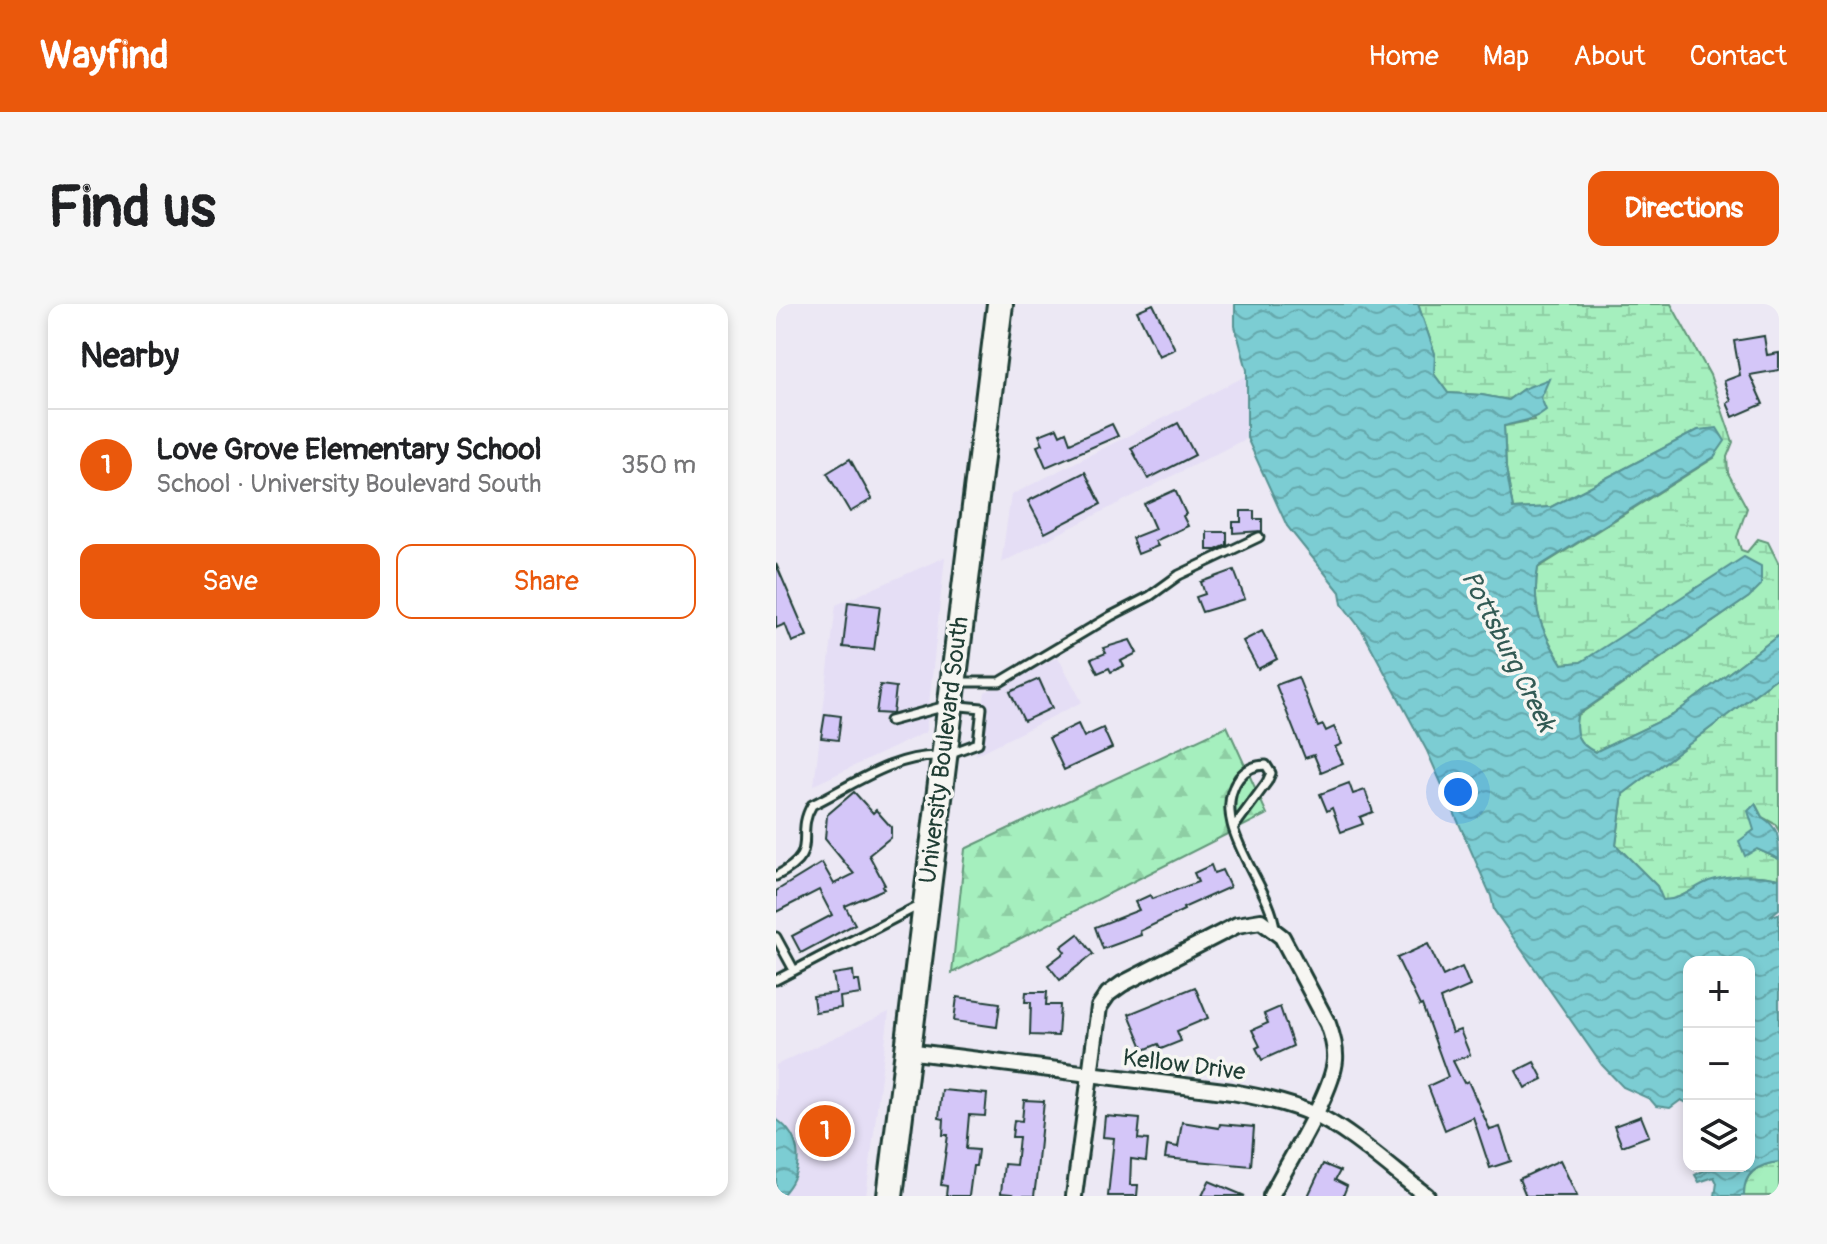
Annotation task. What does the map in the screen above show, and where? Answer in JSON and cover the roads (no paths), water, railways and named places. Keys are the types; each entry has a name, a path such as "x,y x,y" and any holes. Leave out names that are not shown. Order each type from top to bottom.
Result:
{"main road":[{"name":"University Boulevard South","path":"890,1196 1000,304"}],"street":[{"path":"1074,1196 1099,1007 1108,994 1122,984 1237,925 1261,921 1282,937 1328,1024 1335,1060 1330,1082 1271,1196"},
{"name":"Kellow Drive","path":"907,1051 1232,1092 1278,1101 1314,1114 1427,1196"}],"lane":[{"path":"890,721 952,694 1000,682 1150,596 1179,575 1259,537"},
{"path":"776,876 799,863 806,844 807,815 812,805 900,761 918,755 944,756"},
{"path":"1234,827 1267,782 1271,773 1266,765 1253,766 1240,776 1232,790 1230,809 1234,827 1241,851 1274,916 1275,931"},
{"path":"776,980 925,902"},
{"path":"776,937 794,970"}],"water":[{"name":"Pottsburg Creek","path":"1235,304 1418,304 1435,354 1434,374 1448,393 1508,400 1523,389 1549,379 1541,398 1546,410 1531,419 1504,426 1506,468 1513,509 1551,507 1698,430 1717,428 1725,441 1714,457 1538,567 1537,607 1543,629 1562,664 1581,662 1744,557 1761,566 1761,585 1749,597 1577,715 1576,728 1584,745 1595,752 1673,715 1779,635 1779,676 1623,794 1616,845 1657,886 1663,900 1676,898 1709,881 1726,877 1779,879 1779,909 1770,916 1779,914 1779,1162 1755,1170 1755,956 1683,956 1683,1101 1670,1108 1656,1106 1650,1099 1623,1087 1602,1065 1494,910 1491,896 1427,751 1363,632 1342,604 1340,592 1287,526 1247,438 1247,370 1235,326"},
{"path":"1755,804 1777,834 1779,859 1757,849 1745,856 1739,841 1754,830 1748,811"},
{"path":"776,1119 792,1136 798,1156 794,1177 781,1196 776,1196"},
{"path":"1701,1172 1752,1172 1746,1181 1744,1196 1715,1196 1717,1183 1714,1177 1699,1182 1695,1175"}],"place":[{"name":"Love Grove Elementary School","path":"825,1131"}]}
